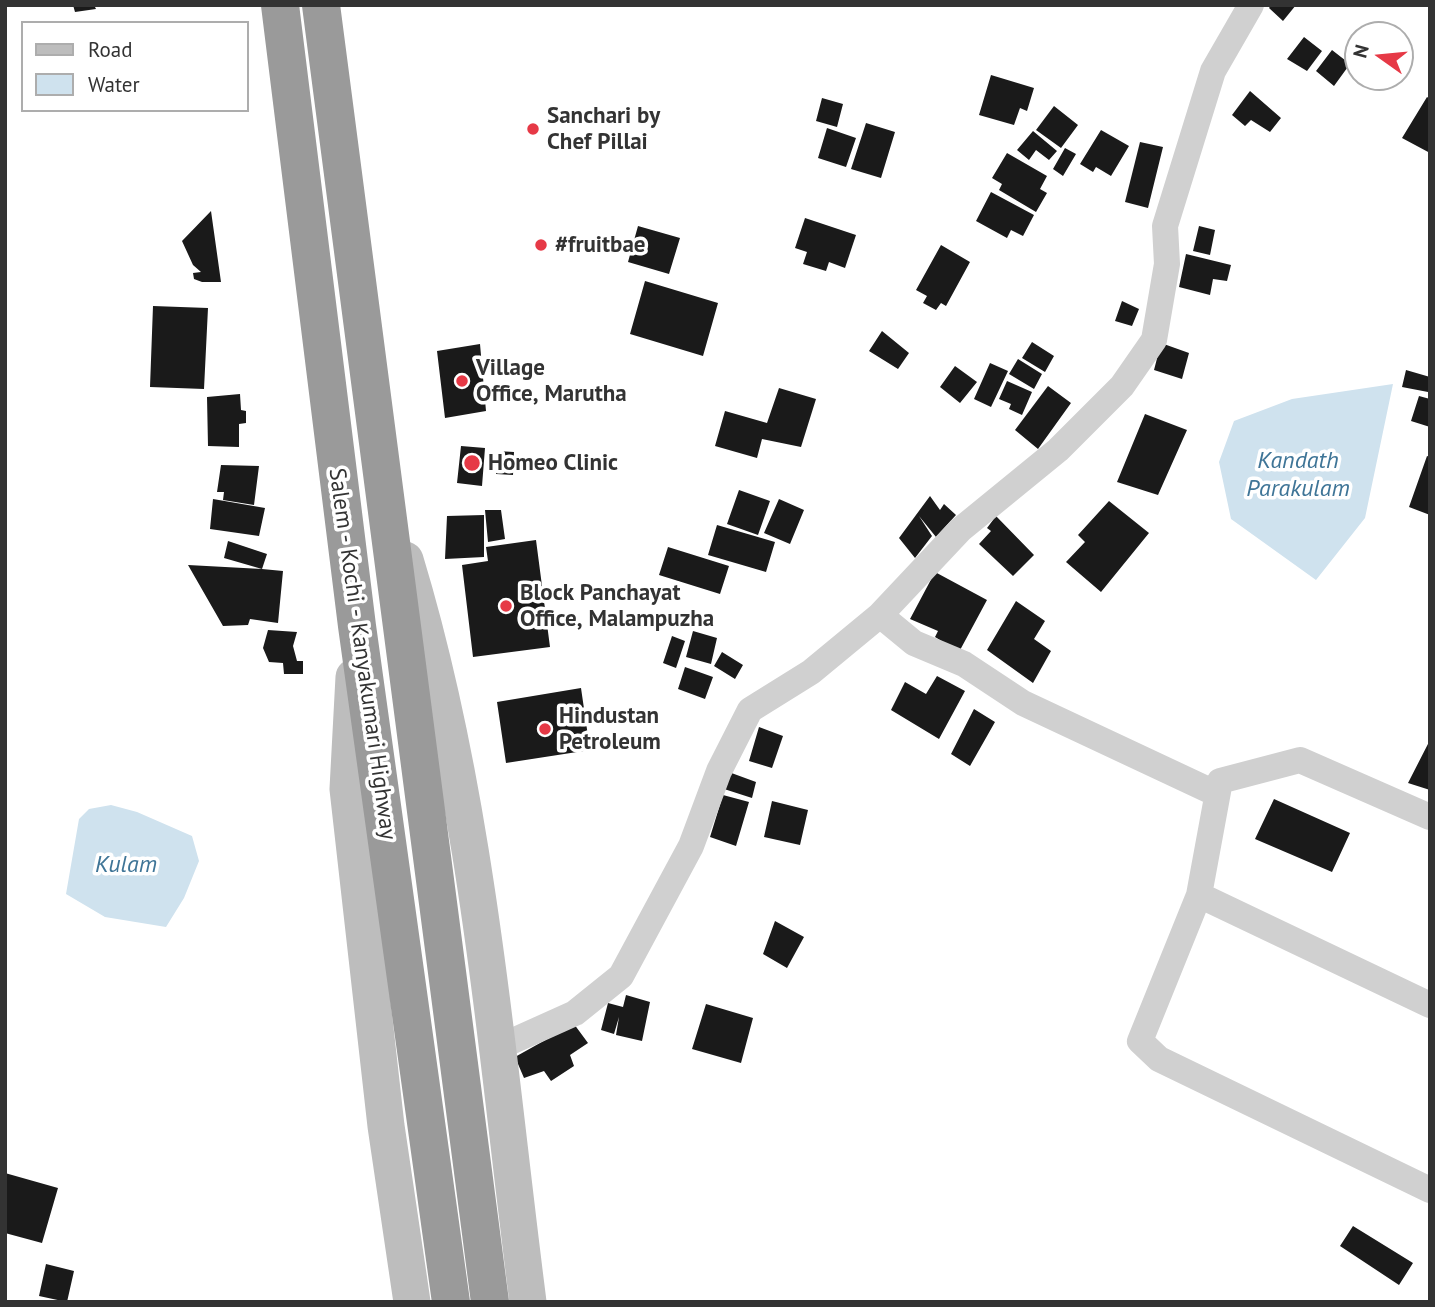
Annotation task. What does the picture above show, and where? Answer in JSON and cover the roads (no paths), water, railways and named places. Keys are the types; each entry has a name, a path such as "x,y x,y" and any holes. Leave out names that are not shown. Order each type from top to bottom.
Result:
{"highway":[{"path":"281,14 321,13"},
{"name":"Salem - Kochi - Kanyakumari Highway","path":"321,13 490,1302"},
{"name":"Salem - Kochi - Kanyakumari Highway","path":"281,14 356,626 451,1302"}],"street":[{"path":"495,1049 575,1013 621,976 691,846 719,771 750,710 811,672 880,615 960,530 1058,450 1122,386 1154,340 1167,264 1165,226 1213,71 1251,5"},
{"path":"385,491 417,598 458,781 484,951 527,1302"},
{"path":"880,615 914,643 964,664 1023,703 1217,794"},
{"path":"356,626 348,789 386,1126 412,1302"},
{"path":"1430,817 1300,760 1220,781 1199,895 1140,1041 1160,1059 1430,1190"},
{"path":"1199,895 1430,1005"}],"water":[{"name":"Kandath Parakulam","path":"1393,384 1365,518 1316,580 1231,519 1219,462 1234,421 1292,399"},
{"name":"Kulam","path":"111,805 137,812 192,836 199,861 184,898 166,927 105,917 66,894 79,819 89,809"}],"place":[{"name":"Sanchari by Chef Pillai","path":"533,129"},
{"name":"#fruitbae","path":"541,245"},
{"name":"Village Office, Marutha","path":"462,381"},
{"name":"Homeo Clinic","path":"472,463"},
{"name":"Block Panchayat Office, Malampuzha","path":"506,606"},
{"name":"Hindustan Petroleum","path":"545,729"}]}
